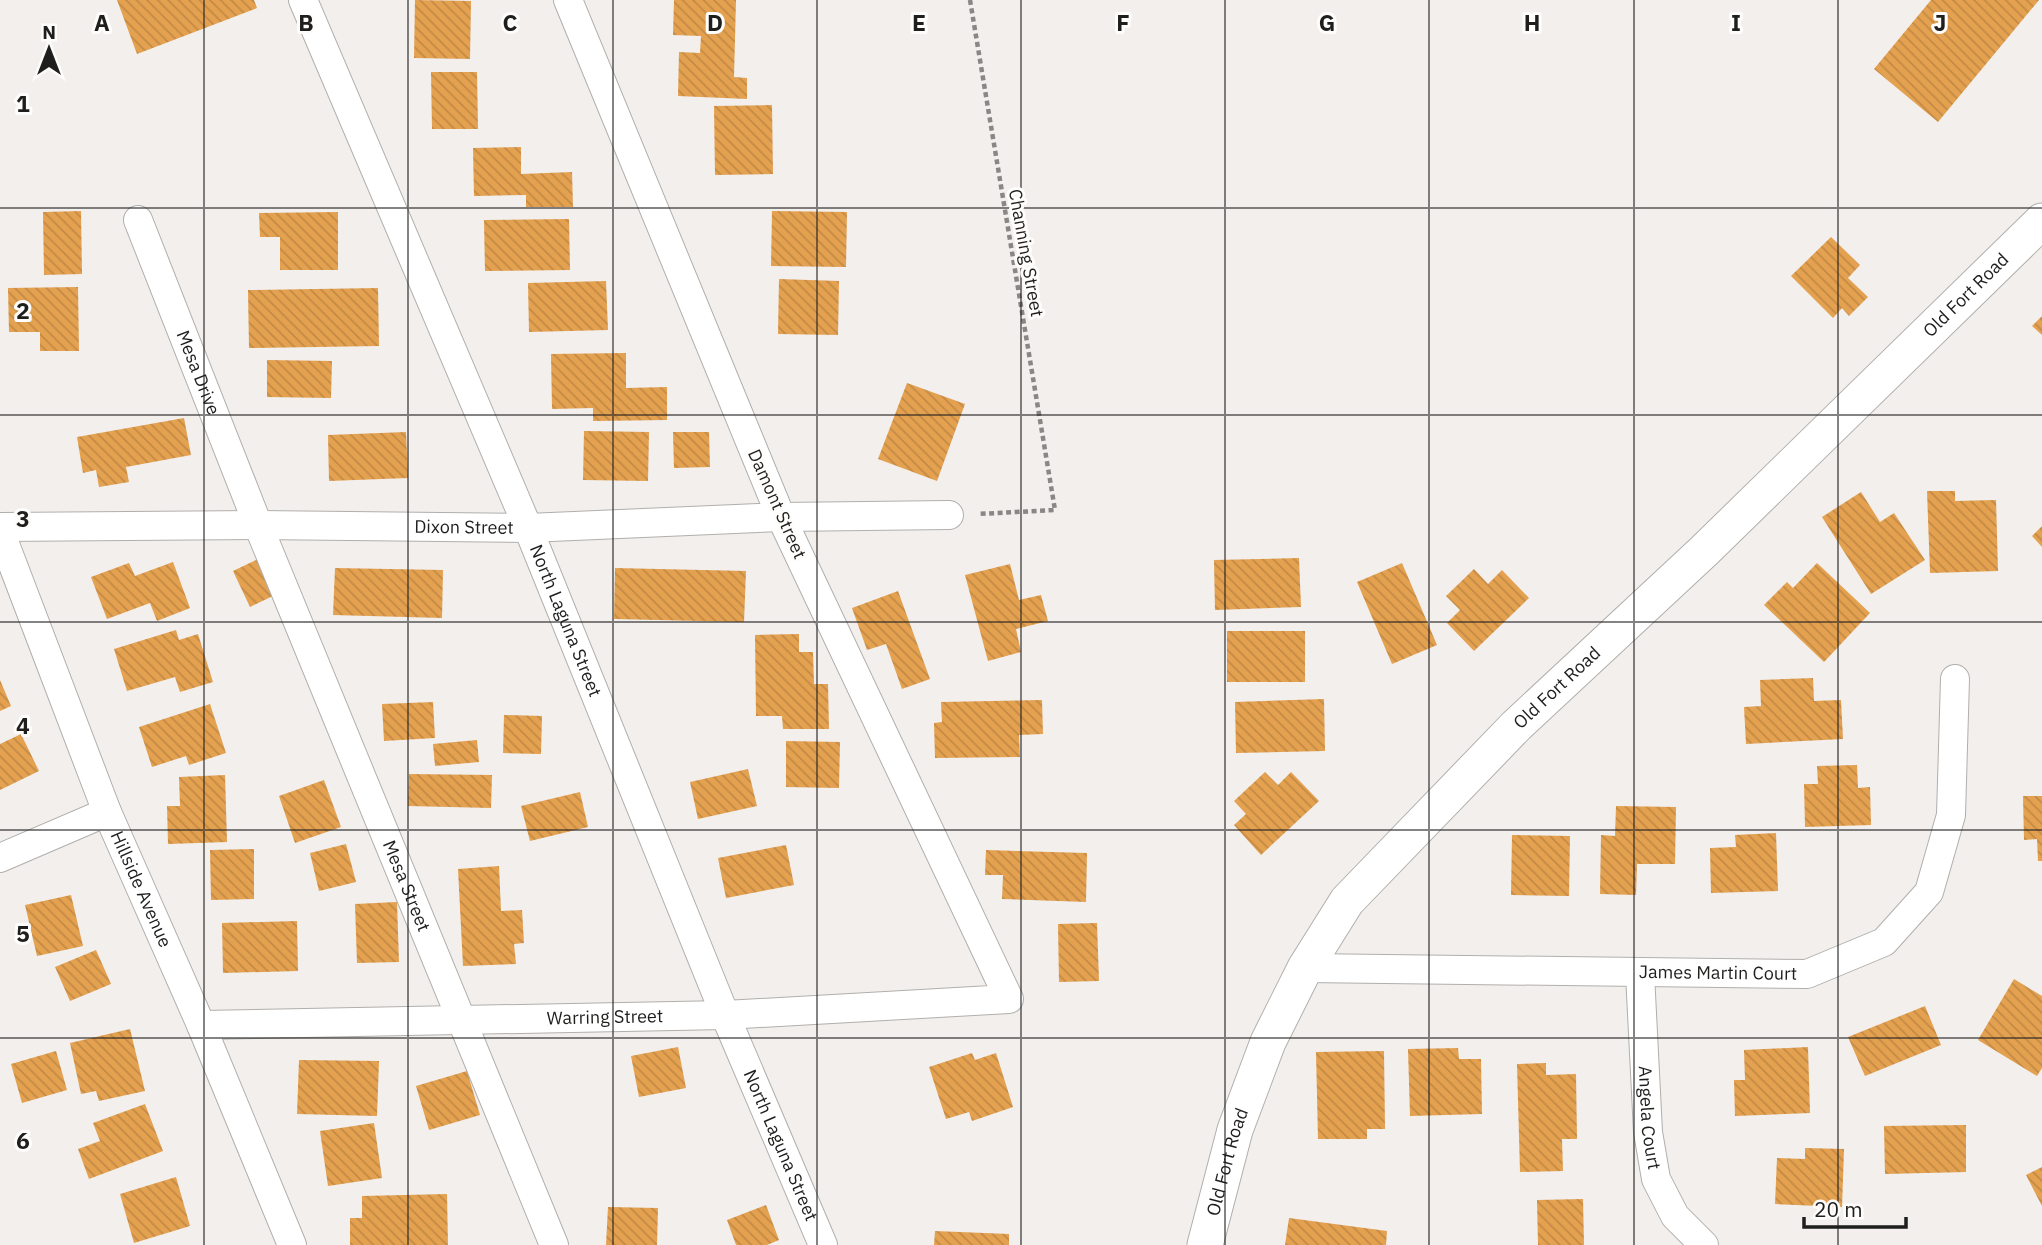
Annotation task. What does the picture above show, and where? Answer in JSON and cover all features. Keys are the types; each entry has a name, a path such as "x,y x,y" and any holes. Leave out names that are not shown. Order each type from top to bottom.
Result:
{"street":[{"name":"North Laguna Street","path":"303,0 528,528 725,1015 823,1245"},
{"name":"Damont Street","path":"568,0 781,517 1009,999"},
{"name":"Mesa Drive","path":"138,220 258,525"},
{"name":"Old Fort Road","path":"1205,1245 1235,1130 1268,1042 1305,968 1347,901 1516,726 1714,542 2042,221"},
{"name":"Dixon Street","path":"0,529 258,525 528,528 781,517 949,515"},
{"name":"Mesa Street","path":"258,525 459,1020 554,1245"},
{"name":"Hillside Avenue","path":"0,529 107,812 201,1025 292,1245"},
{"name":"James Martin Court","path":"1305,968 1807,974 1884,942 1929,892 1951,815 1955,679"},
{"path":"0,858 107,812"},
{"name":"Angela Court","path":"1640,974 1648,1132 1656,1179 1675,1216 1704,1245"},
{"name":"Warring Street","path":"201,1025 725,1015 1009,999"}],"path":[{"name":"Channing Street","path":"949,515 1055,510 970,0"}],"building":[{"path":"117,0 254,0 257,8 137,54"},
{"path":"415,0 471,1 470,59 414,58"},
{"path":"674,0 736,0 734,77 747,78 747,99 678,96 679,52 700,53 701,36 673,35"},
{"path":"1931,0 2039,0 1938,122 1874,69"},
{"path":"431,72 477,72 478,129 432,129"},
{"path":"772,105 773,174 715,175 714,106"},
{"path":"521,147 521,174 572,172 573,207 526,207 526,195 474,196 473,148"},
{"path":"81,211 82,274 44,275 43,212"},
{"path":"772,211 847,212 846,267 771,266"},
{"path":"338,212 338,270 280,270 280,237 260,237 259,213"},
{"path":"569,219 570,270 485,271 484,220"},
{"path":"1831,237 1860,265 1848,278 1868,297 1849,316 1842,308 1833,318 1791,276"},
{"path":"779,279 839,281 838,335 778,334"},
{"path":"606,281 608,330 529,332 528,283"},
{"path":"78,287 79,351 40,351 40,332 9,332 8,288"},
{"path":"378,288 379,346 249,348 248,290"},
{"path":"2042,316 2042,335 2032,326"},
{"path":"626,353 626,388 667,387 667,420 593,421 593,408 552,409 551,354"},
{"path":"267,360 332,361 331,398 267,397"},
{"path":"907,383 965,404 937,481 878,459"},
{"path":"184,418 191,455 126,467 129,482 99,487 96,470 83,473 77,437"},
{"path":"584,431 649,432 648,481 583,480"},
{"path":"406,432 408,478 329,481 328,435"},
{"path":"673,432 709,432 710,467 674,468"},
{"path":"1927,491 1955,491 1955,501 1996,500 1998,571 1930,573"},
{"path":"1861,492 1880,522 1894,513 1925,560 1871,594 1822,517"},
{"path":"2042,526 2042,547 2032,536"},
{"path":"1299,558 1301,607 1215,610 1214,560"},
{"path":"258,559 275,595 250,607 233,571"},
{"path":"173,562 190,608 157,621 150,603 107,619 91,577 129,563 135,576"},
{"path":"1402,563 1437,645 1392,664 1357,582"},
{"path":"1817,563 1870,613 1824,662 1764,605 1787,582 1793,588"},
{"path":"1010,564 1019,600 1041,595 1048,621 1016,629 1021,652 988,661 965,575"},
{"path":"335,568 443,570 442,618 333,615"},
{"path":"615,568 746,571 744,622 614,619"},
{"path":"1474,569 1488,584 1502,570 1529,598 1474,651 1447,623 1460,610 1446,596"},
{"path":"898,591 930,679 902,689 886,644 867,650 852,608"},
{"path":"176,630 179,640 198,634 213,682 180,692 175,677 127,691 114,649"},
{"path":"1227,631 1305,631 1305,682 1227,682"},
{"path":"799,634 799,652 813,652 814,684 828,684 829,729 783,729 782,716 756,716 755,635"},
{"path":"1813,678 1814,701 1841,700 1843,739 1746,744 1744,707 1761,706 1760,680"},
{"path":"0,680 11,706 0,711"},
{"path":"1324,699 1325,751 1236,753 1235,702"},
{"path":"1042,700 1043,734 1019,735 1020,757 935,758 934,723 942,722 941,702"},
{"path":"433,702 435,738 384,741 382,704"},
{"path":"210,704 226,753 189,765 186,756 152,767 139,727"},
{"path":"504,715 542,716 541,754 503,753"},
{"path":"21,734 39,771 0,790 0,744"},
{"path":"477,740 479,762 435,766 433,744"},
{"path":"786,741 840,742 839,788 786,787"},
{"path":"1857,765 1858,788 1870,787 1871,825 1805,827 1804,784 1818,784 1817,766"},
{"path":"748,769 757,806 698,819 690,782"},
{"path":"1265,772 1278,785 1291,772 1319,801 1261,855 1234,825 1246,814 1234,801"},
{"path":"409,774 492,775 491,808 408,806"},
{"path":"225,775 227,842 168,844 167,806 180,806 179,777"},
{"path":"324,780 341,827 295,843 279,796"},
{"path":"580,792 588,827 530,841 521,806"},
{"path":"2023,796 2042,796 2042,861 2038,861 2037,839 2024,840"},
{"path":"1616,806 1676,807 1675,864 1637,864 1636,895 1600,894 1601,835 1615,836"},
{"path":"1776,833 1778,891 1711,893 1710,848 1736,847 1735,835"},
{"path":"1512,835 1570,836 1569,896 1511,895"},
{"path":"346,844 356,882 319,891 310,853"},
{"path":"786,845 794,885 726,898 718,858"},
{"path":"254,849 254,899 211,900 210,850"},
{"path":"986,850 1087,853 1086,902 1002,899 1003,875 985,875"},
{"path":"499,866 501,911 522,910 524,943 514,944 516,964 463,966 458,869"},
{"path":"71,895 83,946 37,956 25,905"},
{"path":"397,902 399,962 357,963 355,904"},
{"path":"297,921 298,971 223,973 222,923"},
{"path":"1097,923 1099,981 1059,982 1058,924"},
{"path":"96,950 111,984 70,1001 55,967"},
{"path":"2014,979 2042,996 2042,1068 2037,1076 1978,1040"},
{"path":"1925,1006 1941,1045 1865,1076 1848,1037"},
{"path":"130,1029 145,1091 99,1101 96,1091 81,1094 70,1043"},
{"path":"678,1047 686,1088 639,1097 631,1056"},
{"path":"1808,1047 1810,1113 1735,1116 1734,1080 1745,1080 1744,1050"},
{"path":"1458,1048 1459,1059 1481,1059 1482,1114 1410,1116 1408,1049"},
{"path":"56,1051 67,1090 22,1103 11,1064"},
{"path":"1384,1051 1385,1129 1367,1129 1367,1139 1318,1139 1316,1052"},
{"path":"972,1053 975,1060 996,1053 1013,1107 972,1121 969,1112 946,1119 929,1067"},
{"path":"299,1060 379,1061 377,1116 297,1114"},
{"path":"1546,1063 1546,1075 1576,1074 1577,1139 1562,1139 1563,1171 1520,1172 1517,1064"},
{"path":"467,1071 480,1115 429,1130 416,1086"},
{"path":"145,1104 163,1151 89,1179 78,1149 100,1141 93,1123"},
{"path":"374,1123 382,1178 328,1186 320,1131"},
{"path":"1966,1125 1966,1172 1885,1174 1884,1126"},
{"path":"1805,1148 1844,1149 1842,1207 1775,1204 1777,1158 1805,1159"},
{"path":"2042,1167 2042,1206 2026,1175"},
{"path":"176,1177 190,1226 134,1243 120,1194"},
{"path":"447,1194 448,1245 350,1245 350,1218 362,1218 362,1196"},
{"path":"1583,1199 1584,1245 1538,1245 1537,1200"},
{"path":"766,1205 779,1240 767,1245 736,1245 727,1220"},
{"path":"608,1207 658,1208 657,1245 606,1245"},
{"path":"1289,1218 1387,1231 1386,1245 1285,1245"},
{"path":"935,1231 1009,1234 1009,1245 934,1245"}]}
